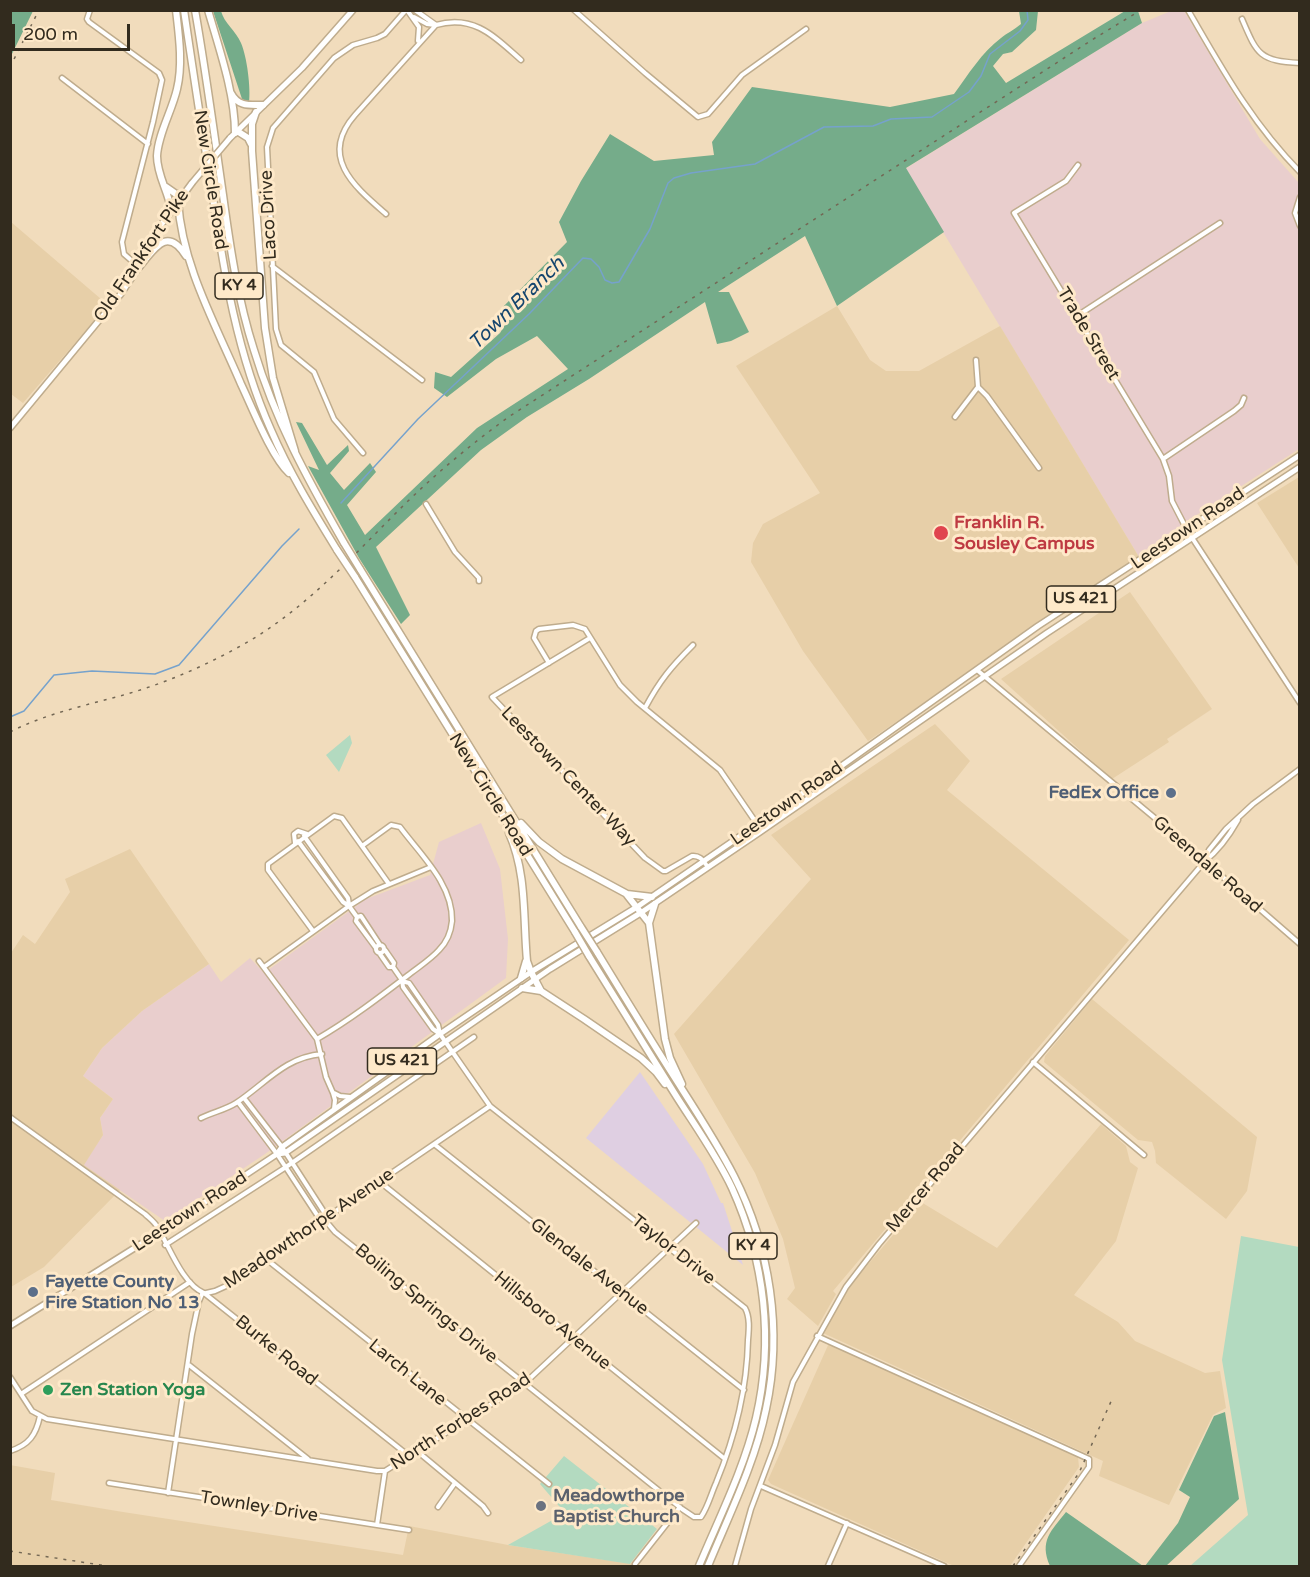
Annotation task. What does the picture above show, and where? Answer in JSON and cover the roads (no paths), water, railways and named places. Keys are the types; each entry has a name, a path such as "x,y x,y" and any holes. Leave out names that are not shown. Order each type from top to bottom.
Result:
{"highway":[{"path":"171,209 159,172 158,153 178,86 180,63 176,10"},
{"name":"New Circle Road","path":"184,10 232,310 244,358 270,428 294,478 337,550 731,1186 747,1225 758,1265 765,1323 763,1377 753,1430 699,1566"},
{"name":"New Circle Road","path":"195,10 227,223 242,302 253,349 271,401 297,460 344,543 694,1109 740,1187 761,1244 771,1296 774,1343 770,1387 761,1431 708,1566"},
{"path":"208,10 228,87 234,117 234,134 248,138 252,151"},
{"path":"228,87 238,102 246,105 263,105"},
{"path":"256,112 252,124 252,151 265,328 273,378 294,442 297,460"},
{"path":"165,187 177,194 183,194"},
{"path":"178,201 182,231 198,287 253,410 281,463 294,478"},
{"path":"139,267 158,244 168,241 177,244 190,261"},
{"path":"509,809 551,852 627,894 652,897"},
{"path":"507,823 523,878 527,954 531,972 541,991"},
{"path":"627,894 649,923"},
{"path":"655,904 649,923 667,1049 694,1109"},
{"path":"521,978 527,954"},
{"path":"522,988 541,991 640,1058 656,1072 689,1116"}],"main road":[{"name":"Old Frankfort Pike","path":"10,428 96,325 139,267 171,209 192,183 234,134 302,68 353,10"},
{"name":"Leestown Road","path":"283,1150 639,909 652,897 1038,626 1299,455"},
{"name":"Leestown Road","path":"10,1326 277,1155 353,1096 521,978 639,909 655,904 899,734 1299,467"}],"street":[{"path":"90,10 87,19 89,22 162,77 148,144 122,242 124,254 139,267"},
{"path":"407,10 427,24 436,25 447,22 470,24 484,29 521,60"},
{"name":"Laco Drive","path":"363,453 334,419 314,372 278,342 266,152 271,132 340,52 385,34 407,10"},
{"path":"415,10 436,25"},
{"path":"574,10 698,117 708,114 742,75 806,29"},
{"path":"1188,10 1252,118 1270,142 1299,172"},
{"path":"413,16 419,27 418,43"},
{"path":"1242,19 1254,48 1272,60 1299,63"},
{"path":"386,214 348,177 341,160 341,137 345,126 436,25"},
{"path":"62,78 148,144"},
{"name":"Trade Street","path":"1078,165 1066,181 1014,213 1163,459 1169,476 1172,501 1186,530 1299,703"},
{"path":"1299,197 1295,213 1299,226"},
{"path":"1077,316 1220,223"},
{"path":"272,265 422,380"},
{"path":"976,360 978,387 987,396 1038,468"},
{"path":"955,417 978,387"},
{"path":"1163,459 1234,411 1241,405 1244,398"},
{"path":"426,504 455,552 479,578 479,581"},
{"path":"549,663 534,638 536,631 573,626 585,629 620,685 720,770 757,824 760,832"},
{"name":"Leestown Center Way","path":"590,638 492,697 655,866 666,871 692,856 700,857 704,862"},
{"path":"645,708 658,683 675,661 693,645"},
{"name":"Greendale Road","path":"977,670 1205,861 1299,944"},
{"name":"Mercer Road","path":"735,1566 746,1525 775,1445 793,1382 817,1336 858,1269 1205,861 1209,850 1226,829 1253,804 1299,769"},
{"path":"313,931 268,870 269,861 334,816 342,818 389,884"},
{"path":"317,1038 334,1029 402,980 439,950 449,936 452,921 440,880 396,825 391,825 362,846"},
{"path":"349,906 348,898 305,835 298,831 294,834 296,842 343,902 357,916 361,916 380,954 389,967 393,967 394,963 384,950 378,947"},
{"path":"704,862 708,867"},
{"path":"264,968 349,906 389,884 431,867"},
{"path":"380,954 384,950"},
{"path":"259,961 317,1038 326,1077 335,1100 332,1113"},
{"name":"Taylor Drive","path":"393,967 408,994 433,1029 440,1034 490,1106 745,1308 748,1313 744,1390 738,1418 725,1459 703,1514 698,1518"},
{"path":"165,1245 292,1163 474,1037"},
{"path":"201,1118 238,1102 284,1065 321,1054"},
{"path":"1033,1062 1144,1155"},
{"path":"333,1093 347,1098 353,1096"},
{"name":"Boiling Springs Drive","path":"244,1098 292,1163 324,1212 325,1220"},
{"name":"Boiling Springs Drive","path":"238,1102 286,1167 317,1216 325,1220 335,1232 691,1516 698,1518"},
{"name":"Meadowthorpe Avenue","path":"168,1493 199,1301 204,1293 220,1289 266,1259 490,1106"},
{"path":"10,1117 123,1197 153,1222 160,1232"},
{"name":"Glendale Avenue","path":"434,1144 744,1390"},
{"name":"Hillsboro Avenue","path":"380,1182 725,1459"},
{"name":"North Forbes Road","path":"40,1416 69,1423 385,1471 525,1383 696,1223"},
{"name":"Burke Road","path":"160,1232 165,1245 196,1289 409,1456"},
{"name":"Larch Lane","path":"266,1259 549,1484"},
{"path":"21,1394 190,1282"},
{"path":"817,1336 1086,1456 1090,1462 1089,1467 1019,1566"},
{"path":"189,1364 308,1460"},
{"path":"10,1377 32,1411 40,1416 32,1438 19,1448 10,1451"},
{"path":"417,1451 483,1506 488,1513"},
{"path":"377,1525 385,1471"},
{"name":"Townley Drive","path":"109,1483 409,1530"},
{"path":"438,1507 455,1484"},
{"path":"761,1486 944,1566"},
{"path":"635,1564 680,1507"},
{"path":"828,1566 847,1523"}],"waterway":[{"name":"Town Branch","path":"341,503 418,419 529,314 583,258 591,259 599,267 605,280 612,283 619,282 650,229 668,183 674,178 691,173 755,164 824,127 873,126 891,119 932,117 969,92 981,76 990,54 1020,31 1028,20 1027,10"},
{"name":"Town Branch","path":"10,717 24,711 54,675 92,671 155,674 179,665 299,529"}],"railway":[{"path":"10,67 39,10"},
{"path":"10,732 53,715 177,677 256,637 298,607 432,478 510,416 1141,10"},
{"path":"1013,1566 1079,1473 1113,1397"},
{"path":"10,1551 107,1566"}],"place":[{"name":"Franklin R. Sousley Campus","path":"941,533"},
{"name":"FedEx Office","path":"1171,793"},
{"name":"Fayette County Fire Station No 13","path":"33,1292"},
{"name":"Zen Station Yoga","path":"48,1390"},
{"name":"Meadowthorpe Baptist Church","path":"541,1506"}]}
